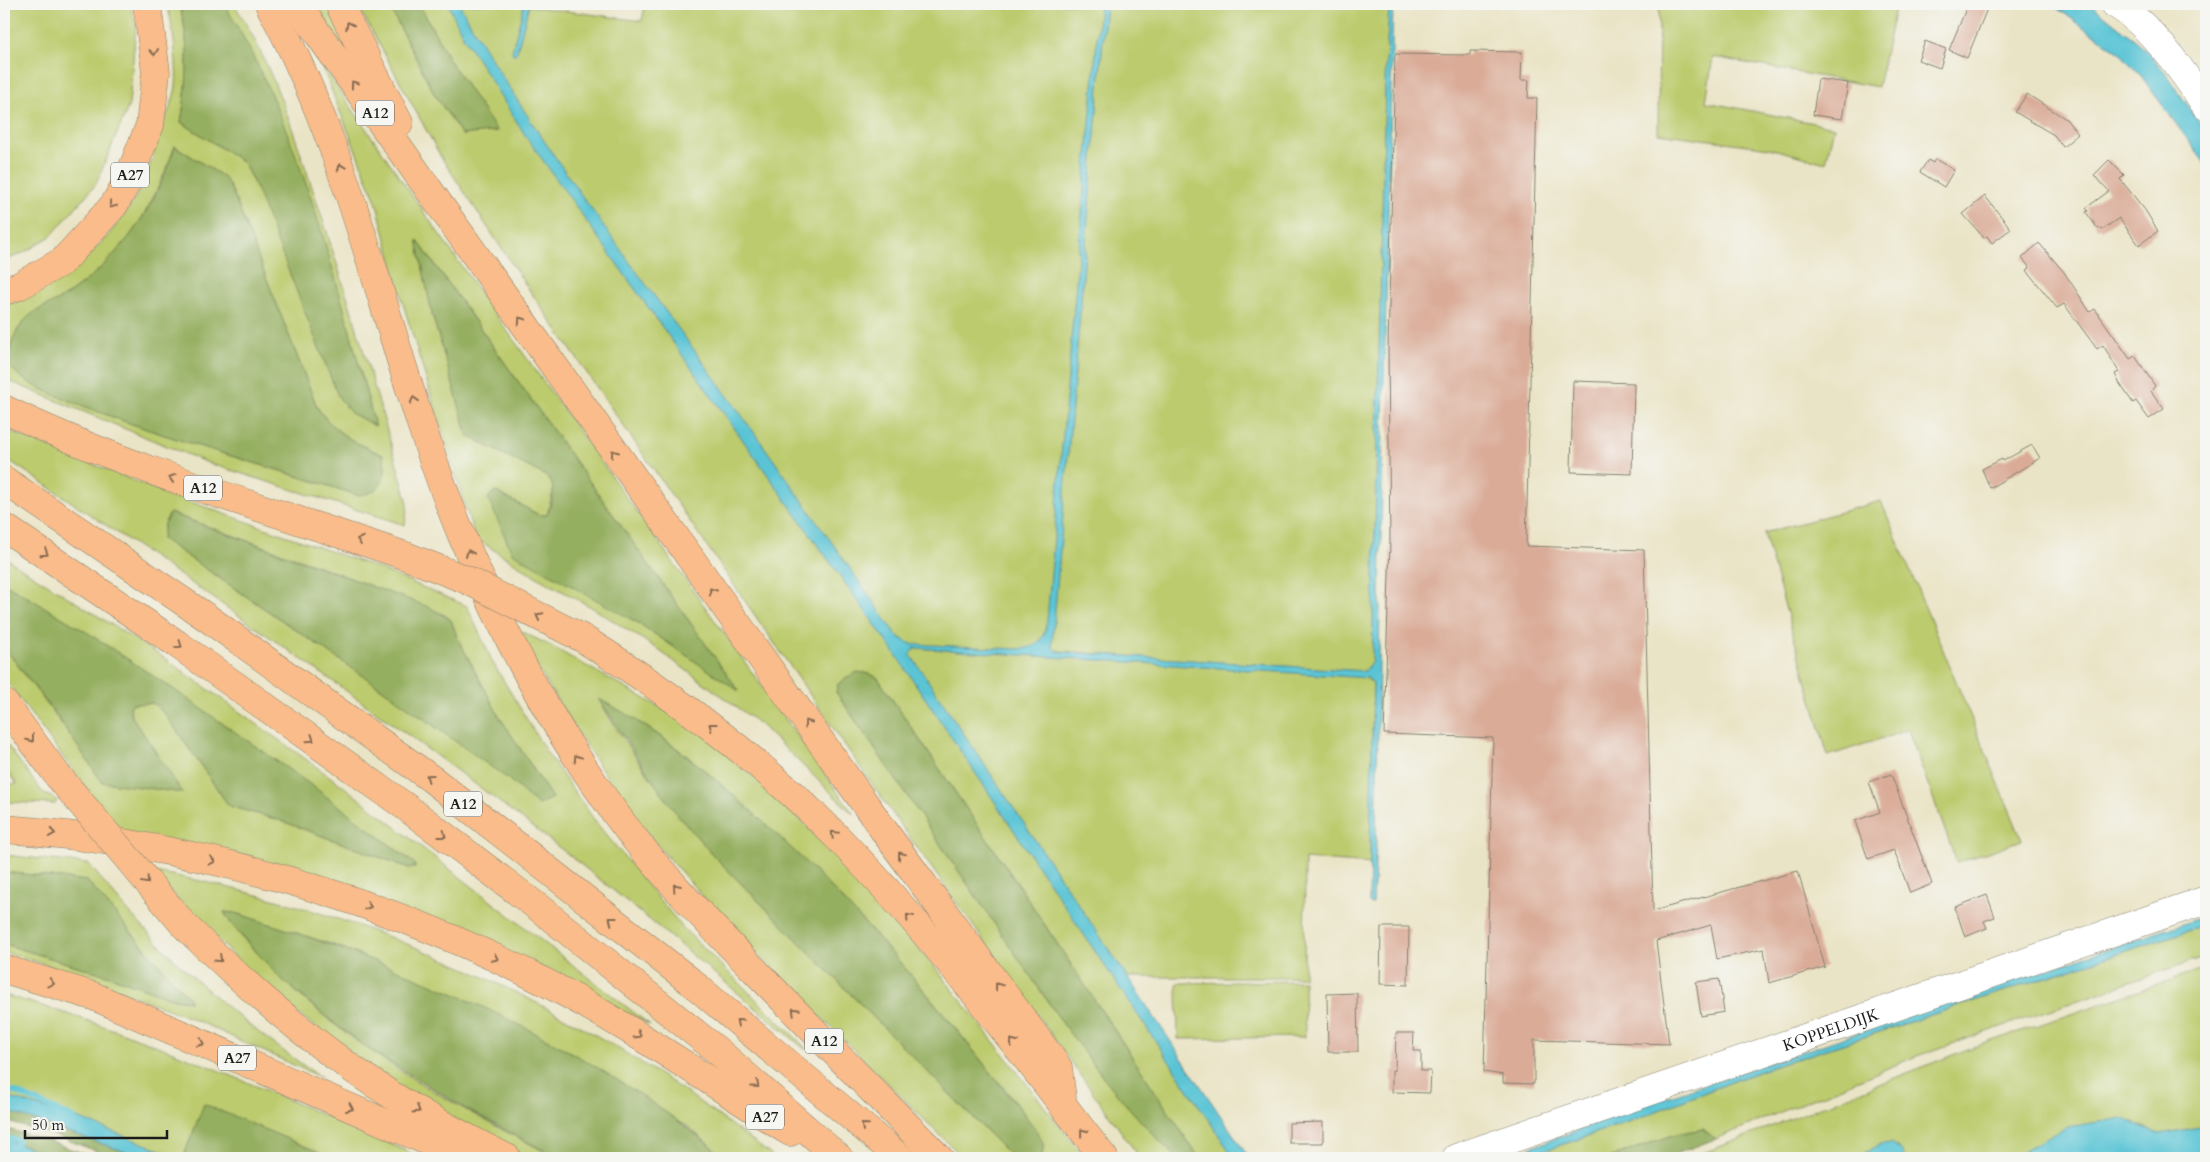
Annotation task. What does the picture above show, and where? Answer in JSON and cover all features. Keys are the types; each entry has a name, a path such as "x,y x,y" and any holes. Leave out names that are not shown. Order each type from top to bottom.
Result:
{"highway":[{"name":"A27","path":"4,291 18,286 62,260 114,205 128,182 150,126 156,72 147,4"},
{"name":"A12","path":"269,4 296,52 328,133 357,213 416,409 462,536 499,618 559,731 606,802 708,924 939,1158"},
{"name":"A12","path":"296,4 454,223 636,485 872,815 1058,1067 1063,1106"},
{"name":"A12","path":"339,4 396,117 454,223"},
{"name":"A12","path":"4,409 42,428 140,467 406,556 467,580 582,638 663,690 724,735 826,826 868,869 956,971 1104,1158"},
{"name":"A12","path":"4,480 206,617 433,780 690,981 900,1158"},
{"name":"A12","path":"4,527 178,644 406,807 539,908 712,1046 839,1158"},
{"path":"4,703 58,776 184,925 271,1006 330,1052 388,1093 443,1126 507,1158"},
{"name":"A27","path":"4,829 40,831 158,849 205,859 300,884 387,912 534,976 617,1022 830,1158"},
{"name":"A27","path":"4,969 93,996 466,1158"}],"street":[{"path":"2115,4 2128,11 2181,67 2206,106"},
{"name":"KOPPELDIJK","path":"1456,1158 2206,900"}],"green space":[{"path":"4,4 130,4 136,25 129,105 96,184 51,236 25,252 4,261"},
{"path":"166,4 179,4 187,48 187,78 181,122 243,162 375,426 331,263 314,209 274,104 251,54 224,4 234,4 260,51 282,100 353,315 408,503 405,525 208,463 4,379 4,306 46,287 83,260 116,226 141,187 172,103 176,86 174,44 169,11","holes":["175,146 225,178 233,193 317,407 331,424 346,436 383,455 357,495 120,420 45,391 26,380 9,366 12,342 21,325 89,278 125,243 143,217"]},
{"path":"179,4 224,4 251,53 275,104 296,156 314,209 375,426 351,413 338,396 254,183 243,162 181,122 187,78 187,48"},
{"path":"311,4 332,4 357,70"},
{"path":"357,4 388,4 435,95 462,135 496,131 450,61 419,4 528,4 529,6 642,21 645,4 1389,4 1375,675 1049,650 891,646 1236,1158 1199,1158 1021,889 877,677 865,673 857,673 849,677 838,684 836,692 1066,1028 1129,1108 1177,1158 1140,1158 890,810 530,291 441,157"},
{"path":"388,4 419,4 450,61 497,131 462,135 435,95"},
{"path":"1659,4 1896,4 1878,87 1713,57 1706,102 1834,127 1826,163 1769,148 1658,133"},
{"path":"321,64 490,307 855,816 760,724 653,646 475,538 404,307 376,201","holes":["418,241 738,690 640,624 580,589 496,492 539,515 547,515 554,488 548,477 468,435 432,314"]},
{"path":"175,146 225,178 233,193 317,407 331,424 346,436 383,455 385,463 384,477 378,488 366,494 357,495 153,431 45,391 25,380 9,366 11,344 22,323 33,313 67,295 86,281 108,261 134,230 143,217 164,176"},
{"path":"417,240 739,691 640,624 512,553 488,498 496,492 539,515 547,515 552,500 553,490 551,481 548,477 468,436 432,314"},
{"path":"4,429 160,491 378,568 467,606 493,663 547,753 598,825 683,928 806,1050 603,882 534,828 272,638 4,457","holes":["170,513 322,567 445,615 451,620 457,637 499,716 552,798 538,804 507,778 371,681 162,539 164,524"]},
{"path":"1881,501 2022,840 1957,863 1908,730 1828,756 1764,533"},
{"path":"170,513 431,608 451,620 457,637 499,716 552,798 538,805 507,778 371,681 162,539 164,524"},
{"path":"4,557 163,657 343,786 650,1025 527,963 119,832 4,678 4,647 76,743 133,720 130,708 132,704 153,703 166,715 229,806 279,820 409,868 415,868 415,864 365,826 214,717 57,615 4,583"},
{"path":"4,583 88,633 176,691 314,787 415,864 415,868 409,868 279,820 229,806 166,715 153,703 132,704 130,708 131,715 183,793 102,782 57,716 4,647"},
{"path":"516,629 549,645 697,728 786,805 838,858 934,966 1085,1158 1039,1158 1043,1153 1039,1140 1017,1104 928,995 846,903 739,800 702,768 642,724 599,700 624,741 652,780 712,854 1013,1158 963,1158 732,929 659,847 629,810 579,735 525,648"},
{"path":"915,648 1363,676 1373,684 1371,864 1305,859 1304,977 1127,977 910,655 911,650"},
{"path":"857,672 877,677 1021,889 1199,1158 1177,1158 1118,1096 1066,1028 836,692 838,684"},
{"path":"599,699 642,724 683,753 740,801 791,848 853,910 911,975 1029,1121 1043,1144 1043,1152 1039,1158 1013,1158 712,854 677,814 652,780"},
{"path":"4,741 43,793 57,800 55,804 4,802 4,785 17,784 4,768"},
{"path":"4,855 89,864 141,925 197,980 257,1031 322,1078 191,1018 77,974 4,952 4,944 110,976 174,999 190,1001 87,881 4,872"},
{"path":"150,871 215,884 342,920 465,968 583,1028 640,1062 692,1096 775,1158 725,1158 687,1126 415,978 340,947 235,913 224,912 242,937 294,990 363,1046 480,1118 558,1158 526,1158 384,1080 266,989"},
{"path":"4,872 87,881 191,1001 174,999 110,976 4,944"},
{"path":"224,912 235,913 365,957 429,983 492,1012 554,1043 613,1078 671,1116 725,1158 558,1158 466,1109 373,1052 339,1027 279,977 232,925"},
{"path":"2206,925 2206,956 1917,1056 1715,1139 1703,1129 1676,1134 1608,1158 1523,1158 1628,1122 1760,1071"},
{"path":"2206,968 2206,1158 1691,1158 1968,1049"},
{"path":"1304,981 1305,1037 1178,1039 1177,983"},
{"path":"4,995 58,1011 164,1048 423,1158 333,1158 204,1105 183,1158 14,1111 4,1115"},
{"path":"204,1104 333,1158 183,1158"},
{"path":"12,1112 143,1158 115,1158 54,1135 4,1121 4,1115"},
{"path":"4,1128 43,1139 96,1158 59,1158 4,1139"},
{"path":"1703,1129 1715,1139 1665,1158 1608,1158 1676,1134"}],"water":[{"path":"448,4 459,4 515,97 575,186 752,430 897,636 911,644 1024,649 1039,642 1044,633 1047,620 1100,4 1106,4 1052,646 1056,651 1063,652 1365,671 1372,662 1385,81 1389,4 1393,4 1383,423 1376,843 1373,904 1369,903 1373,684 1368,678 915,648 910,654 1249,1158 1234,1158 890,646 527,138 464,38"},
{"path":"524,4 529,4 517,52 514,55 512,52"},
{"path":"2051,4 2090,4 2139,43 2164,71 2206,132 2206,165 2142,77 2120,53"},
{"path":"2206,916 2206,925 1760,1071 1628,1122 1523,1158 1503,1158 1664,1098"},
{"path":"4,1096 80,1119 181,1158 143,1158 4,1110"},
{"path":"2123,1118 2159,1134 2206,1126 2206,1158 2015,1158 2030,1147 2068,1127"},
{"path":"4,1139 59,1158 29,1158 17,1155 17,1158 4,1158 7,1149 4,1147"},
{"path":"1892,1143 1903,1152 1904,1158 1855,1158 1881,1144"}],"building":[{"path":"1968,4 1989,4 1967,58 1949,50"},
{"path":"1925,41 1946,49 1940,68 1918,60"},
{"path":"1470,51 1522,52 1521,80 1529,80 1528,98 1537,98 1526,546 1644,550 1653,911 1798,871 1825,967 1769,983 1764,949 1717,959 1711,925 1656,941 1669,1044 1534,1040 1534,1084 1503,1083 1503,1075 1484,1072 1493,738 1384,734 1390,543 1388,349 1395,54 1470,55"},
{"path":"1818,79 1848,83 1842,119 1813,115"},
{"path":"2027,94 2066,119 2078,134 2063,147 2054,135 2015,112"},
{"path":"1935,159 1954,170 1944,187 1920,172 1928,160 1933,163"},
{"path":"2109,160 2124,175 2120,179 2145,210 2158,231 2139,245 2119,218 2102,230 2098,229 2086,212 2088,211 2086,208 2109,191 2094,175"},
{"path":"1985,196 2011,229 1992,243 1987,236 1984,238 1963,214"},
{"path":"2039,243 2064,272 2090,312 2095,309 2130,359 2135,356 2155,386 2151,391 2164,409 2149,419 2136,401 2133,403 2120,384 2115,374 2119,372 2103,345 2097,349 2064,304 2057,308 2031,276 2027,270 2030,268 2022,258"},
{"path":"1573,381 1634,383 1632,474 1571,472"},
{"path":"2032,445 2040,458 1990,488 1982,469 2002,459 2003,461"},
{"path":"1891,774 1932,884 1910,893 1894,850 1868,859 1855,821 1880,812 1869,782"},
{"path":"1987,895 1995,917 1984,921 1987,928 1965,937 1955,907"},
{"path":"1381,927 1409,927 1408,985 1380,984"},
{"path":"1719,979 1724,1012 1701,1016 1696,982"},
{"path":"1357,993 1358,1052 1328,1052 1327,994"},
{"path":"1396,1033 1414,1033 1413,1051 1421,1051 1421,1071 1431,1071 1430,1093 1392,1092 1392,1070 1395,1070"},
{"path":"1323,1122 1323,1143 1289,1143 1289,1123"}],"waterway":[{"path":"4,1090 15,1092 74,1118"},
{"path":"4,1138 18,1140 12,1158"}]}
